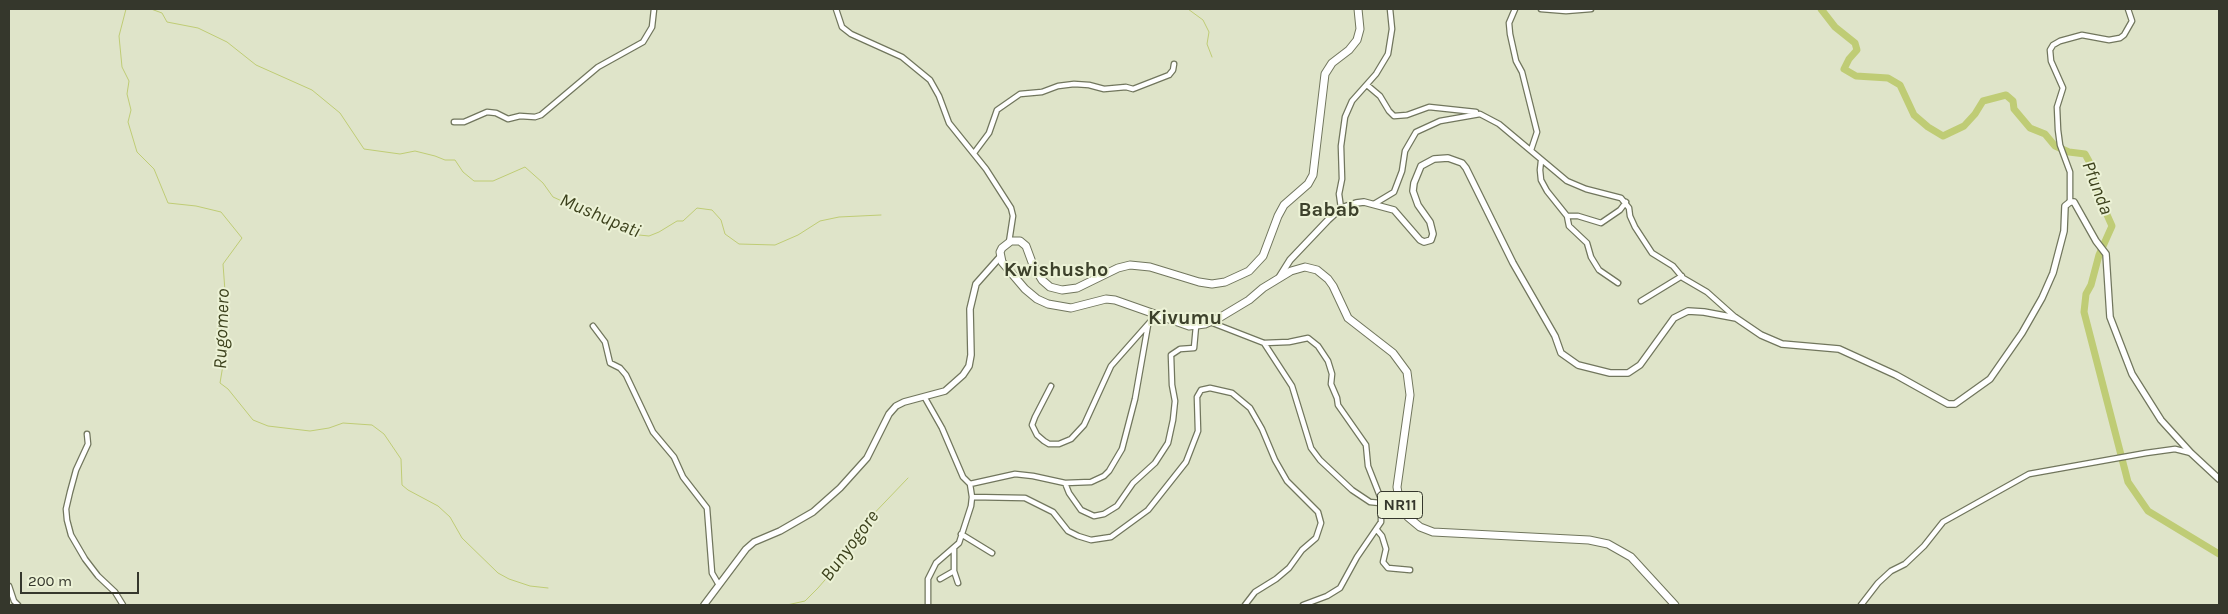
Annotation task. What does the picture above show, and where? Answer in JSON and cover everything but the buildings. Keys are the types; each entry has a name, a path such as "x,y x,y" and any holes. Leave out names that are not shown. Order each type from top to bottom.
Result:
{"highway":[{"path":"1196,326 1189,326 1111,299 1071,308 1048,304 1037,299 1025,289 1005,266 1000,257 1002,248 1008,242 1016,241 1023,243 1038,276 1056,289 1077,288 1118,268 1130,265 1150,267 1199,282 1212,284 1233,279 1249,271 1263,256 1284,205 1308,184 1312,175 1324,74 1332,63 1349,50 1357,40 1360,29 1358,9"},
{"name":"NR11","path":"1196,326 1210,322 1249,300 1280,276 1291,271 1305,267 1323,274 1333,286 1348,318 1393,353 1407,372 1410,395 1397,479 1397,494 1400,505 1414,522 1433,532 1589,540 1608,544 1631,557 1675,605"}],"main road":[{"path":"1280,276 1290,260 1341,208 1364,202 1394,210 1420,240 1428,241 1433,238 1430,222 1418,205 1413,191 1420,166 1441,158 1462,163 1514,263 1555,336 1561,353 1584,367 1610,373 1628,373 1640,365 1674,318 1684,312 1704,312 1736,318 1761,335 1782,344 1839,349 1896,375 1948,404 1955,404 1990,379 2010,351 2042,298 2053,273 2064,230 2065,206 2070,202 2076,205 2107,258 2110,315 2130,370 2161,420 2219,479"},
{"path":"704,605 750,545 780,531 813,512 840,488 867,458 896,406 945,391 963,375 969,366 971,356 970,309 976,284 1000,257"}],"street":[{"path":"454,122 464,122 487,112 496,112 508,119 520,116 535,117 541,115 598,67 643,42 652,27 654,9"},
{"path":"836,9 842,27 850,34 867,43 902,56 930,80 939,96 949,124 974,153 1012,212 1008,242"},
{"path":"1341,208 1339,194 1342,179 1341,146 1345,117 1352,101 1376,74 1389,49 1392,29 1390,9"},
{"path":"1515,9 1510,23 1510,34 1537,132 1531,150"},
{"path":"1541,9 1566,11 1591,9"},
{"path":"2070,202 2070,172 2060,145 2058,130 2057,107 2063,88 2051,61 2051,48 2060,41 2082,35 2109,40 2124,36 2132,21 2128,9"},
{"path":"974,153 989,133 997,110 1020,94 1082,84 1104,89 1126,87 1133,89 1169,75 1174,64"},
{"path":"1367,85 1384,101 1388,112 1394,116 1399,117 1420,110 1440,107 1480,114 1500,124 1555,173 1576,186 1621,198 1626,202 1635,227 1652,253 1707,292 1736,318"},
{"path":"1374,204 1394,192 1402,171 1405,151 1416,132 1440,121 1480,114"},
{"path":"1541,160 1540,170 1547,191 1567,216 1569,226 1588,244 1591,257 1599,270 1618,283"},
{"path":"1567,216 1578,216 1601,223 1620,210 1626,202"},
{"path":"1641,301 1682,276"},
{"path":"1051,386 1032,425 1037,435 1044,441 1049,444 1060,444 1071,439 1084,425 1112,366 1157,314"},
{"path":"1210,322 1264,343 1289,342 1308,338 1320,348 1328,361 1332,374 1331,384 1338,398 1338,405 1366,445 1368,466 1380,494 1382,519 1377,530 1357,556 1340,588 1327,596 1303,605"},
{"path":"970,484 1015,474 1064,483 1081,483 1099,479 1109,471 1120,456 1135,399 1148,325"},
{"path":"593,326 605,342 610,363 620,368 626,375 653,432 674,456 682,477 707,508 709,557 712,573 719,585"},
{"path":"1064,483 1081,510 1094,516 1104,514 1117,506 1134,483 1155,463 1168,443 1173,420 1175,401 1172,385 1172,355 1176,351 1194,348 1196,326"},
{"path":"1264,343 1292,386 1309,441 1315,454 1326,467 1356,494 1370,502 1381,505 1400,505"},
{"path":"972,497 1025,498 1053,512 1068,531 1091,540 1106,539 1148,510 1186,462 1198,431 1197,397 1201,390 1210,388 1232,393 1250,408 1287,481 1318,512 1322,523 1316,538 1302,550 1289,568 1255,592 1245,605"},
{"path":"925,398 942,428 963,477 970,484 972,497 959,543 931,570 927,588 928,605"},
{"path":"87,434 88,444 76,470 66,509 67,520 71,535 85,558 98,576 115,592 123,605"},
{"path":"2175,449 2181,440"},
{"path":"1861,605 1878,583 1891,571 1905,564 1924,546 1943,522 2029,474 2125,456 2175,449 2192,453"},
{"path":"1377,530 1382,536 1386,549 1383,562 1388,568 1410,570"},
{"path":"961,534 992,553"},
{"path":"954,548 954,571 958,583"},
{"path":"940,579 954,571"},
{"path":"9,586 14,601 18,605"}],"waterway":[{"name":"Rugomero","path":"126,9 119,36 122,67 129,81 127,94 131,110 128,122 137,152 154,169 168,203 196,206 221,212 242,238 223,264 225,291 218,328 218,343 224,359 220,383 228,389 253,420 268,426 310,431 329,428 343,423 372,425 384,434 401,459 402,485 438,506 450,517 462,538 498,573 530,586 548,588"},
{"name":"Mushupati","path":"151,9 162,13 167,22 198,28 227,42 256,65 312,90 340,113 364,149 400,154 415,151 445,160 455,160 463,172 474,181 493,181 525,167 543,183 553,197 589,213 602,214 610,219 626,224 639,235 649,236 677,221 683,221 697,208 712,210 721,220 725,234 739,244 775,245 798,235 820,221 839,217 881,215"},
{"path":"1188,9 1203,20 1209,32 1207,44 1212,57"},
{"name":"Pfunda","path":"1821,9 1835,27 1855,43 1857,50 1849,59 1844,69 1856,76 1888,78 1900,85 1914,115 1928,127 1943,136 1964,126 1983,101 2006,95 2013,101 2014,109 2030,128 2045,134 2055,146 2069,152 2085,154 2090,163 2100,199 2112,226 2099,255 2091,285 2086,294 2084,312 2128,482 2148,511 2219,554"},
{"name":"Bunyogore","path":"787,605 805,601 818,588 856,544 863,525 908,478"}],"district":[{"name":"Babab","path":"1329,210"},
{"name":"Kwishusho","path":"1056,270"},
{"name":"Kivumu","path":"1185,318"}]}
